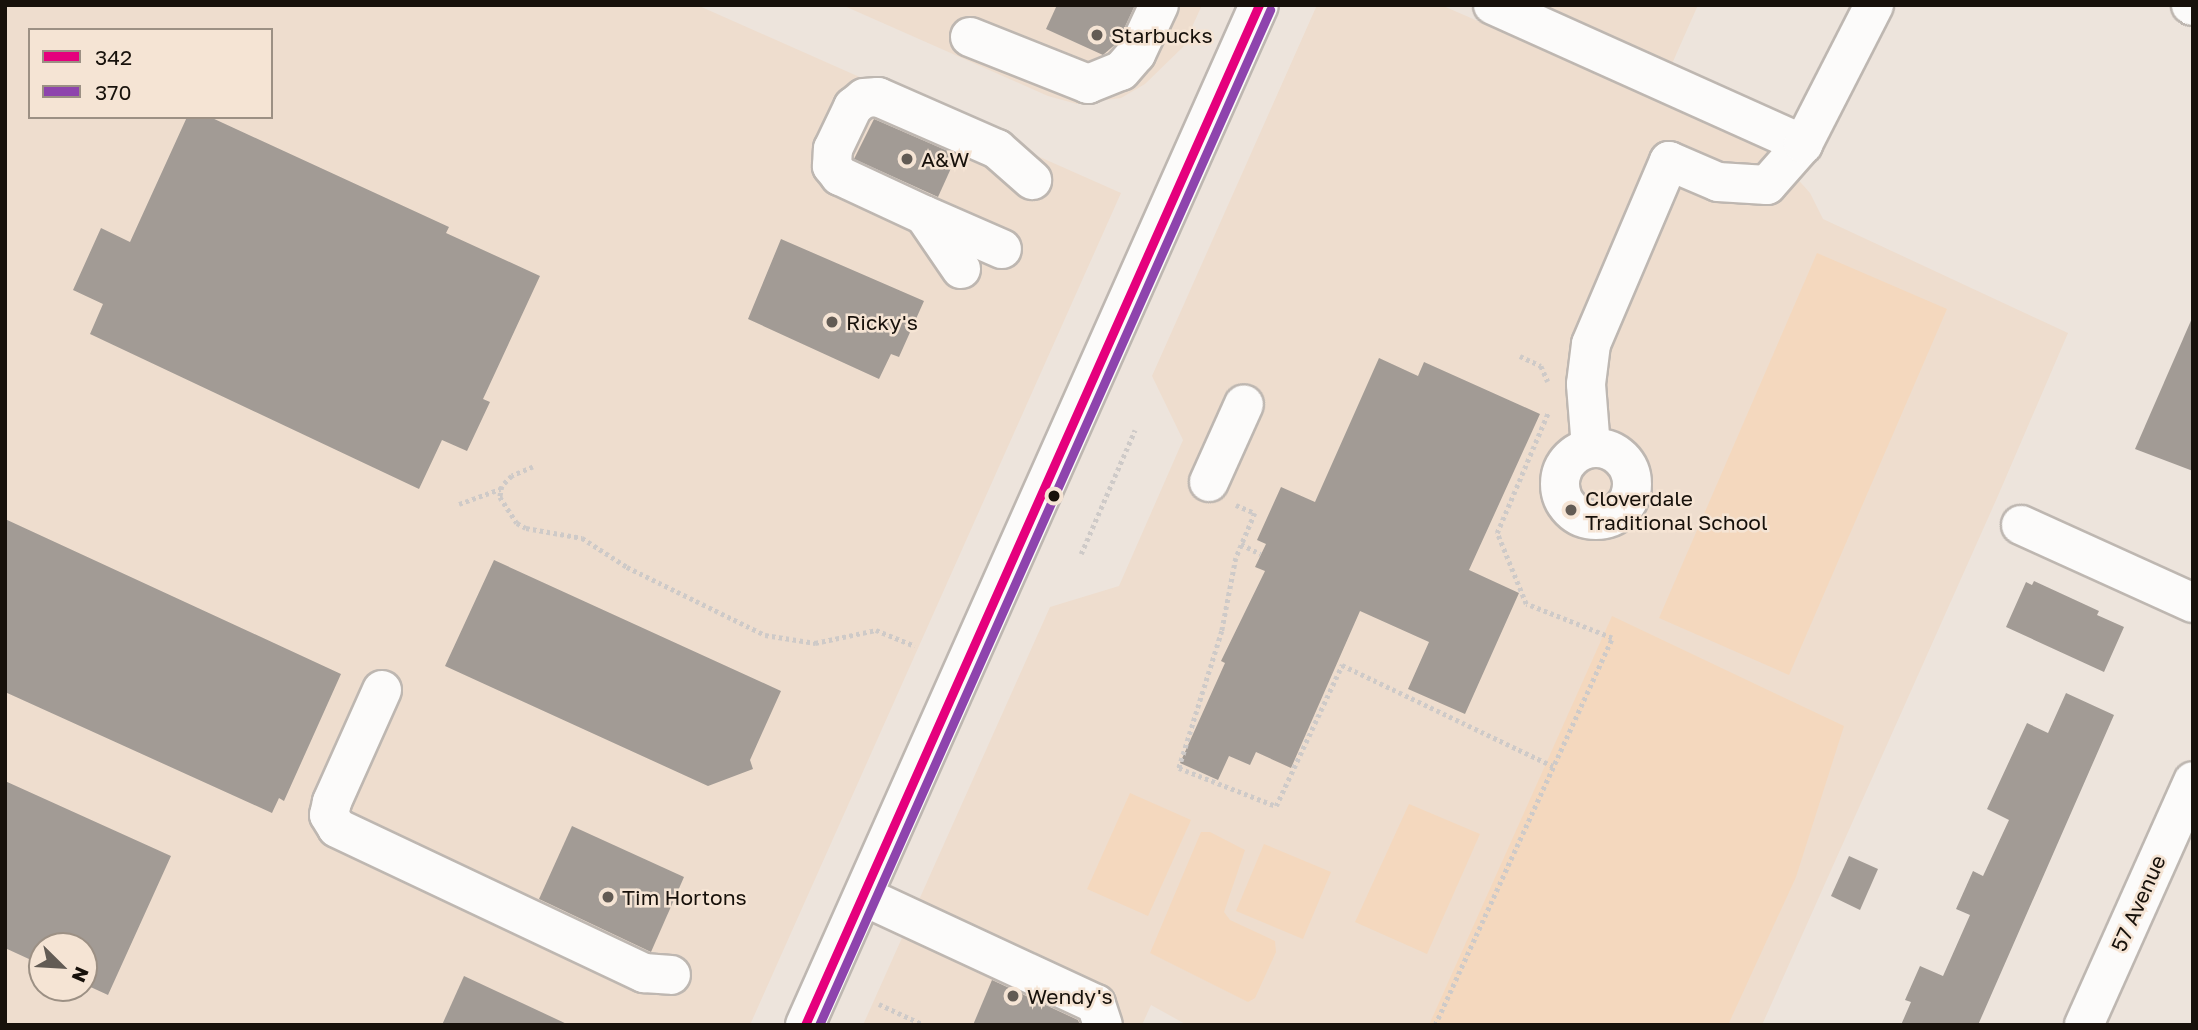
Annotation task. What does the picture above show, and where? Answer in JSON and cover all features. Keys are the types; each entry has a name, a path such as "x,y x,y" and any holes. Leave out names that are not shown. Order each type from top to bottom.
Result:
{"main road":[{"path":"971,37 1072,81 1088,83 1121,71 1136,54 1159,5"},
{"path":"804,1025 1259,5"},
{"path":"1493,5 1803,144"},
{"path":"1591,448 1586,384 1591,344 1669,161 1718,182 1767,185 1803,144 1874,5"},
{"path":"1002,249 839,176 832,166 832,149 842,126 864,98 878,97 997,149 1032,180"},
{"path":"924,215 961,269"},
{"path":"1209,482 1244,404"},
{"path":"2021,525 2193,603"},
{"path":"382,690 332,802 329,815 337,828 644,974 671,975"},
{"name":"57 Avenue","path":"2084,1025 2193,781"},
{"path":"863,897 1096,1004 1103,1025"}],"path":[{"path":"1520,356 1541,366 1549,386"},
{"path":"1435,1025 1612,638 1526,604 1497,533 1550,406"},
{"path":"1081,554 1135,430"},
{"path":"458,503 481,499 501,489 512,476 533,467"},
{"path":"501,489 500,497 517,523 526,528 582,538 627,567 765,635 814,643 876,630 915,646"},
{"path":"1255,513 1241,544 1220,643 1179,768 1276,806 1342,665 1553,766"},
{"path":"1241,544 1261,554"},
{"path":"879,1004 923,1025"}],"shaded area":[{"path":"5,5 697,5 1121,193 750,1025 5,1025"},
{"path":"842,5 1202,5 1183,47 1145,84 1121,98 1077,104 1048,96"},
{"name":"Cloverdale Traditional School","path":"1317,5 1441,5 1771,149 1810,193 1823,219 2068,333 1997,498 1762,1025 1187,1025 1151,1005 1142,1025 863,1025 1050,607 1119,586 1183,440 1152,376"},
{"path":"1534,5 1698,5 1671,66"},
{"path":"1817,253 1947,309 1789,675 1659,618"},
{"path":"1612,616 1844,726 1796,877 1728,1025 1429,1025"},
{"path":"1130,793 1191,820 1148,916 1087,889"},
{"path":"1409,804 1480,834 1427,954 1355,922"},
{"path":"1201,832 1210,832 1245,850 1224,912 1230,920 1275,941 1276,952 1255,998 1248,1002 1150,953"},
{"path":"1264,844 1331,872 1303,939 1236,911"}],"building":[{"name":"Starbucks","path":"1057,5 1135,5 1118,42 1103,55 1046,29"},
{"path":"186,119 214,119 449,227 446,233 540,276 483,399 490,402 467,451 442,440 419,489 90,334 103,304 73,290 101,228 130,242"},
{"path":"874,119 957,155 938,197 854,159"},
{"path":"781,239 924,301 899,357 891,354 879,379 748,319"},
{"path":"2193,316 2193,471 2135,449"},
{"path":"1379,358 1418,376 1424,362 1540,414 1469,570 1519,593 1465,714 1408,689 1429,642 1360,611 1291,768 1256,752 1250,765 1229,756 1218,780 1180,763 1225,663 1221,661 1265,571 1255,567 1266,544 1257,540 1281,487 1315,502"},
{"path":"5,519 341,674 284,801 279,798 272,813 5,692"},
{"path":"494,560 781,691 750,760 753,769 708,786 445,666"},
{"path":"2034,581 2099,611 2097,615 2124,627 2104,672 2006,627 2026,582 2032,585"},
{"path":"2066,693 2114,715 1978,1025 1901,1025 1911,1002 1905,1000 1920,966 1943,976 1970,915 1956,909 1973,871 1983,876 2009,820 1987,809 2027,723 2048,733"},
{"path":"5,781 171,856 108,995 98,990 98,932 28,932 28,959 5,948"},
{"name":"Tim Hortons","path":"572,826 684,877 651,952 539,899"},
{"path":"1849,856 1878,869 1860,910 1831,896"},
{"path":"464,976 569,1025 442,1025"},
{"name":"Wendy's","path":"992,980 1078,1020 1080,1025 973,1025"}],"transit line":[{"name":"342","path":"805,1025 1259,5"},
{"name":"370","path":"819,1025 1270,10"}],"place":[{"name":"Starbucks","path":"1097,35"},
{"name":"A&W","path":"907,159"},
{"name":"Ricky's","path":"832,322"},
{"name":"Cloverdale Traditional School","path":"1571,510"},
{"name":"Tim Hortons","path":"608,897"},
{"name":"Wendy's","path":"1013,996"}]}
